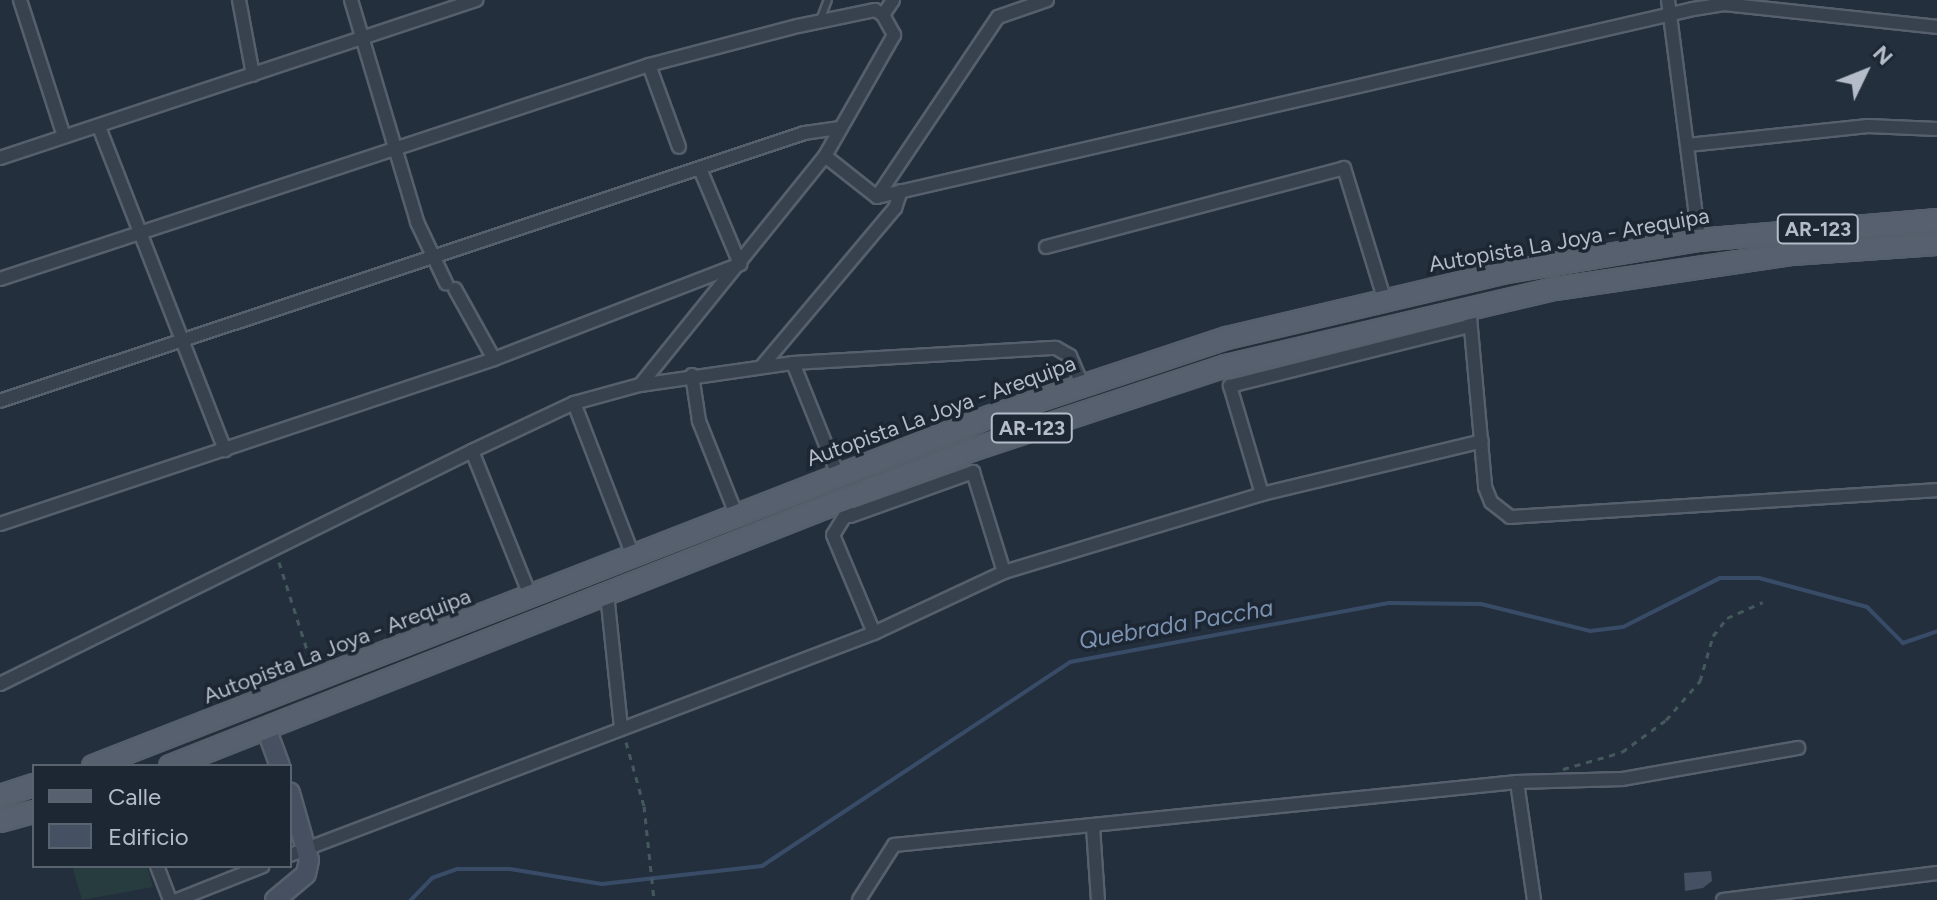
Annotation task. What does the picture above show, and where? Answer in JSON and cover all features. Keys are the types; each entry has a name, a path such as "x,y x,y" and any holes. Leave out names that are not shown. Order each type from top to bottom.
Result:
{"main road":[{"name":"Autopista La Joya - Arequipa","path":"98,764 736,514 1082,384 1384,298 1699,240 1937,220"},
{"name":"Autopista La Joya - Arequipa","path":"175,764 607,594 847,508 1167,384 1469,316 1777,256 1937,244"},
{"path":"0,796 32,786"},
{"path":"0,821 32,813"}],"street":[{"path":"20,0 64,136"},
{"path":"239,0 253,75"},
{"path":"351,0 359,40 432,257 494,359"},
{"path":"883,15 893,0"},
{"path":"877,197 998,17 1047,0"},
{"path":"1668,0 1699,240"},
{"path":"0,158 470,1"},
{"path":"877,197 1723,4 1937,27"},
{"path":"0,279 649,65 875,10 883,15 894,35 825,156 640,385"},
{"path":"649,65 679,147"},
{"path":"1688,145 1868,126 1937,129"},
{"path":"99,127 225,450"},
{"path":"0,401 701,171 823,127 840,128"},
{"path":"825,156 877,197"},
{"path":"1046,247 1344,168 1384,298"},
{"path":"701,171 740,264"},
{"path":"762,366 895,208 901,191"},
{"path":"0,524 494,359 740,264"},
{"path":"1262,494 1230,386 1469,316 1485,487 1491,502 1510,517 1937,490"},
{"path":"0,684 274,547 574,403 640,385 762,366 1056,348 1070,356 1082,384"},
{"path":"793,363 838,475"},
{"path":"692,375 699,421 736,514"},
{"path":"574,403 633,556"},
{"path":"292,854 874,633 1004,572 1262,494 1482,441"},
{"path":"472,451 530,595"},
{"path":"874,633 833,535 847,508 973,472 1004,572"},
{"path":"607,594 621,727"},
{"path":"266,728 279,764"},
{"path":"859,900 894,845 1517,782 1622,779 1798,748"},
{"path":"1517,782 1534,900"},
{"path":"275,900 306,874 310,847 292,798"},
{"path":"1093,827 1098,900"},
{"path":"158,868 170,900"},
{"path":"177,900 258,868"},
{"path":"1723,900 1937,873"}],"lane":[{"path":"819,23 828,0"}],"path":[{"path":"274,547 316,679"},
{"path":"1556,783 1566,764 1622,752 1666,720 1700,681 1713,636 1727,618 1763,602"},
{"path":"621,727 644,806 654,900"}],"green space":[{"path":"73,868 148,868 153,887 82,900"}],"building":[{"path":"1711,871 1712,881 1703,888 1685,891 1684,873"}],"waterway":[{"name":"Quebrada Paccha","path":"411,900 432,878 457,869 510,869 602,884 762,866 1070,662 1389,603 1481,604 1590,631 1623,627 1720,578 1759,578 1867,607 1903,643 1937,631"}]}
